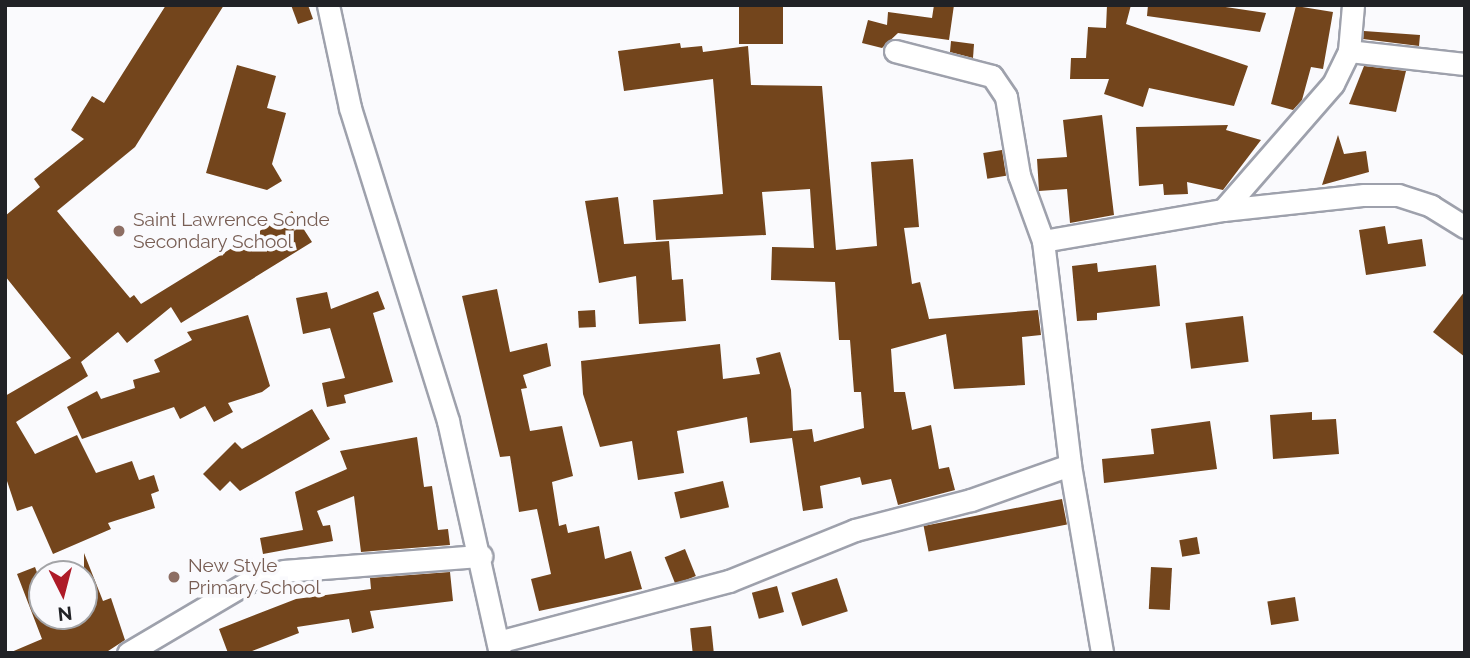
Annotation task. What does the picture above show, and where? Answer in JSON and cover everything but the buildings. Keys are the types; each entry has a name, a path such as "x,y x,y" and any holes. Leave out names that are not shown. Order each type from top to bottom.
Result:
{"street":[{"path":"328,5 350,108 448,421 481,556 499,648 729,581 855,530 971,500 1070,465"},
{"path":"1223,210 1333,84 1349,51 1353,5"},
{"path":"895,51 992,76 1002,86 1019,175 1043,241 1070,465 1102,653"},
{"path":"1349,51 1465,64"},
{"path":"1043,241 1223,210 1398,195 1431,206 1465,227"},
{"path":"128,653 253,579 284,571 481,556"}],"place":[{"name":"Saint Lawrence Sonde Secondary School","path":"119,231"},
{"name":"New Style Primary School","path":"174,577"}]}
